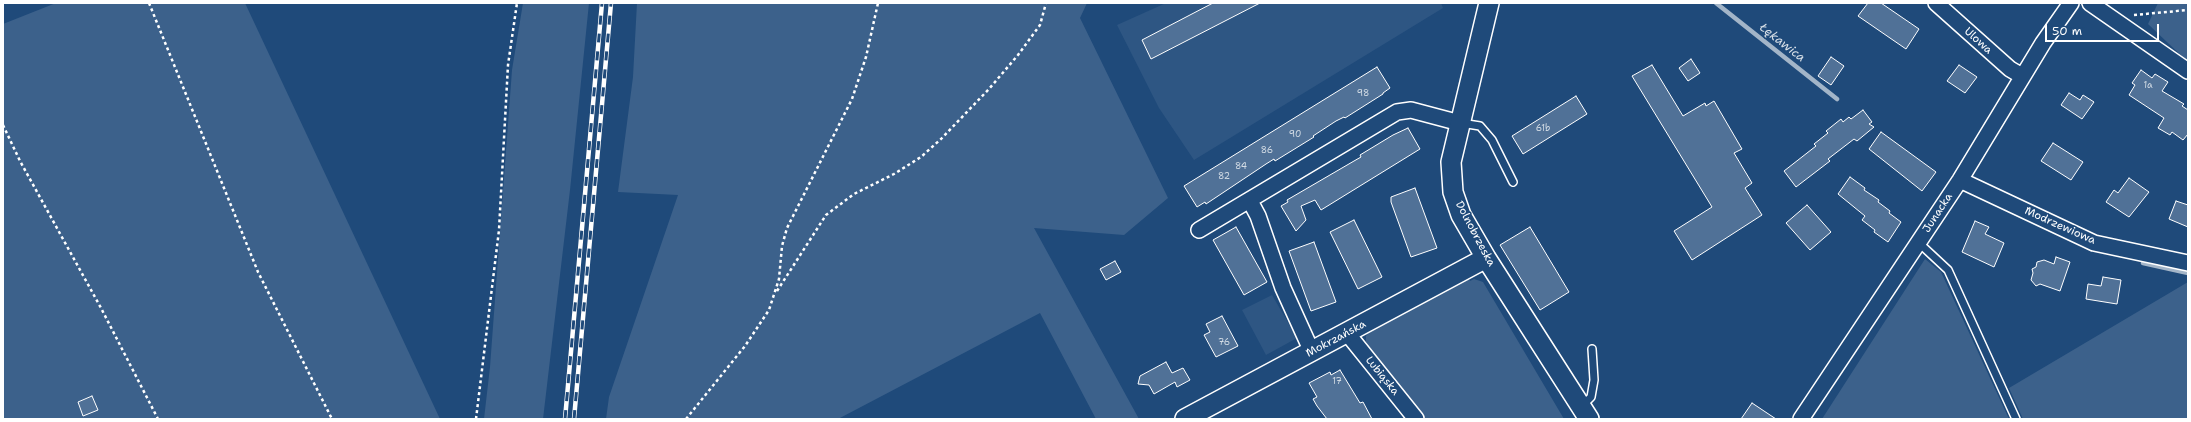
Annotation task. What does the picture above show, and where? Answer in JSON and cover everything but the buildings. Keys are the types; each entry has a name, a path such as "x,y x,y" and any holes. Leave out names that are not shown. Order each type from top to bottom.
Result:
{"street":[{"name":"Dolnobrzeska","path":"1490,3 1451,162 1453,192 1461,215 1486,258 1585,413"},
{"name":"Ulowa","path":"1936,3 2010,69 2022,76"},
{"name":"Junacka","path":"1801,419 1960,180 1995,124 2022,76 2071,3"},
{"path":"2090,3 2188,71"},
{"path":"1200,230 1397,112 1411,110 1460,123"},
{"name":"Modrzewiowa","path":"1960,180 2094,243 2188,263"},
{"path":"1250,201 1258,216 1284,288 1312,352"},
{"name":"Mokrzańska","path":"1185,419 1347,334 1486,258"},
{"name":"Lubiąska","path":"1347,334 1416,419"}],"lane":[{"path":"1460,123 1480,126 1492,140 1513,182"},
{"path":"1919,243 1948,270 2016,419"},
{"path":"1585,413 1591,397 1594,380 1592,349"}],"path":[{"path":"149,3 258,272 332,419"},
{"path":"476,419 499,230 508,65 517,3"},
{"path":"776,293 787,228 852,99 866,57 878,3"},
{"path":"686,419 746,346 769,310 776,293 826,215 854,194 894,174 921,157 941,139 989,89 1018,55 1040,25 1046,3"},
{"path":"2117,22 2134,15 2188,10"},
{"path":"3,125 20,161 100,308 158,419"}],"shaded area":[{"path":"56,3 245,3 440,419 3,419 3,24"},
{"path":"523,3 589,3 570,190 543,419 484,419 490,367 512,70"},
{"path":"637,3 1087,3 1080,18 1168,198 1124,235 1034,228 1139,419 1096,419 1040,313 838,419 606,419 609,397 678,195 618,192 633,77"},
{"path":"1166,3 1441,3 1443,8 1194,160 1159,108 1117,25"},
{"path":"2158,3 2188,3 2188,62 2148,24"},
{"path":"1925,259 1941,272 2009,419 1822,419"},
{"path":"1466,275 1470,281 1474,279 1483,282 1564,419 1425,419 1369,348 1366,342 1366,336 1371,329"},
{"path":"2188,282 2188,419 2023,419 2009,388"},
{"path":"1272,295 1297,338 1266,355 1242,310"}],"waterway":[{"name":"Łękawica","path":"1716,3 1837,99"},
{"name":"Łękawica","path":"2143,263 2188,273"}],"railway":[{"path":"565,419 602,3"},
{"path":"574,419 611,3"}]}
